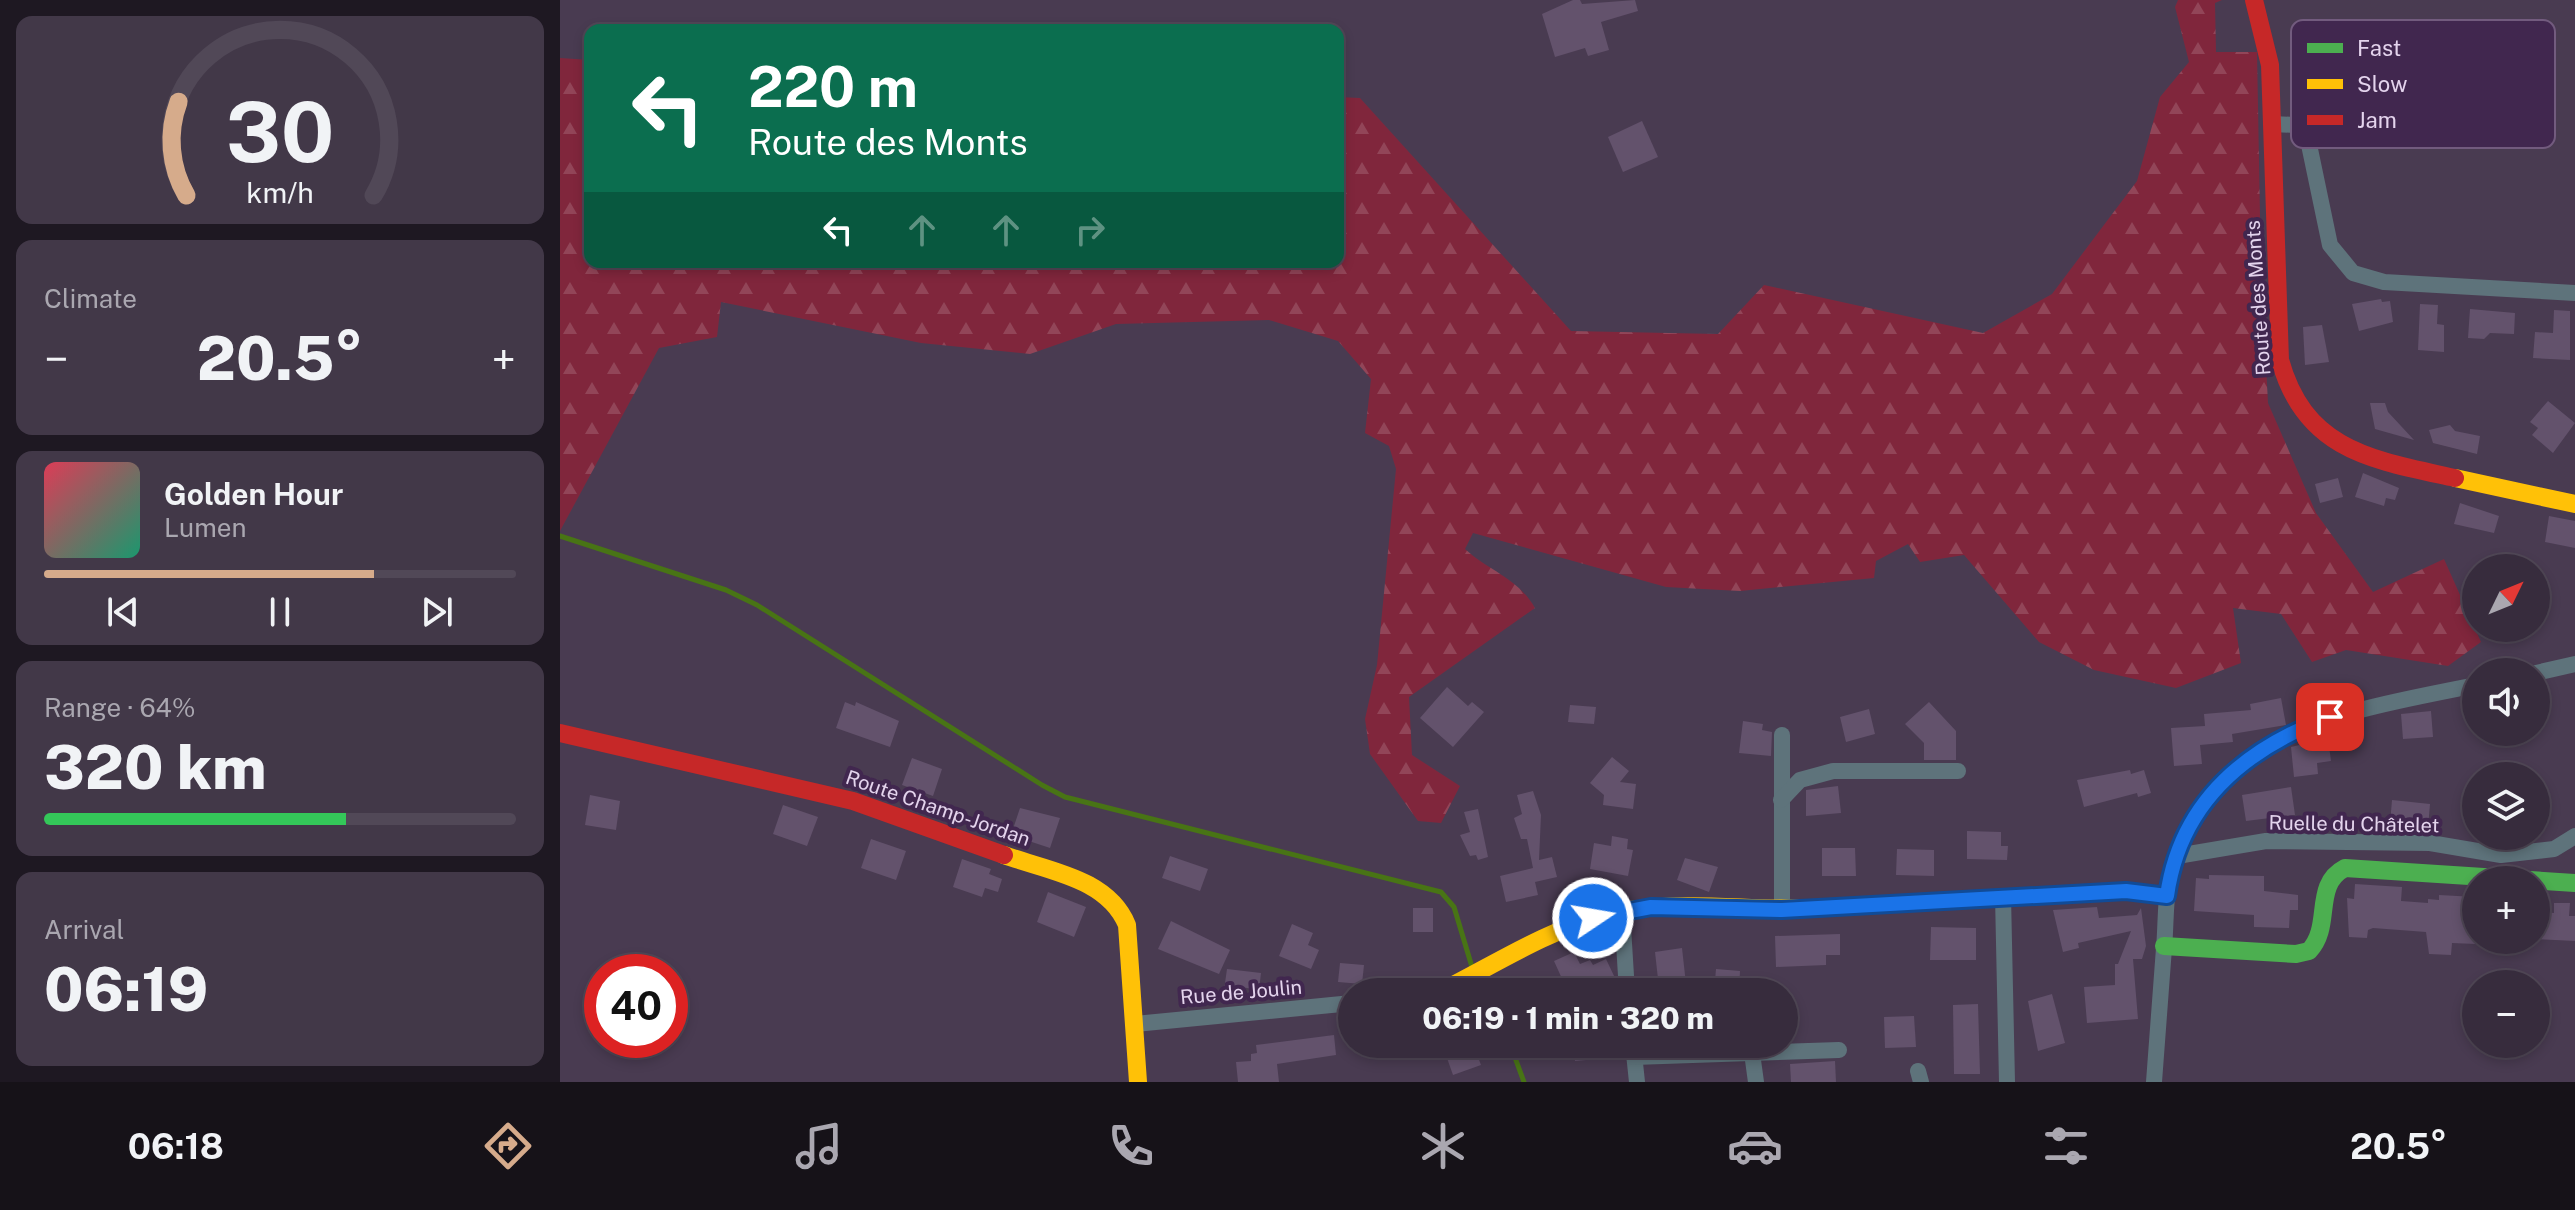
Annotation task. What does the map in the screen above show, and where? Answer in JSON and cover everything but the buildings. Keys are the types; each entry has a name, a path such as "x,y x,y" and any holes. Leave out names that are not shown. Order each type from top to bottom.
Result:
{"street":[{"name":"Route des Monts","path":"2254,0 2268,48 2280,360 2284,379 2302,413 2337,443 2376,459 2575,504"},
{"path":"2272,124 2291,125"},
{"path":"2310,148 2330,245 2353,273 2384,282 2575,293"},
{"path":"2550,670 2575,664"},
{"path":"2154,1082 2167,896 2177,856 2192,823 2216,789 2247,758 2272,741 2344,713 2462,688"},
{"name":"Route Champ-Jordan","path":"560,733 853,801 1102,890 1119,905 1127,925 1138,1082"},
{"path":"1782,735 1782,910"},
{"path":"1781,800 1800,780 1833,771 1958,771"},
{"name":"Ruelle du Châtelet","path":"2177,856 2266,841 2430,843 2501,855 2554,849 2575,836"},
{"path":"2164,946 2296,954 2309,951 2318,945 2324,929 2328,880 2334,872 2345,868 2575,883"},
{"path":"1473,978 1579,923 1622,911 1671,906 1782,910 2126,891 2167,896"},
{"path":"2003,896 2007,1082"},
{"path":"1622,911 1626,978"},
{"name":"Rue de Joulin","path":"1135,1024 1338,1004"},
{"path":"1798,1051 1839,1050"},
{"path":"1635,1058 1637,1082"},
{"path":"1753,1058 1756,1082"}],"green space":[{"path":"2178,0 2222,0 2215,3 2216,52 2257,52 2261,270 2268,403 2316,513 2373,592 2444,559 2462,599 2462,642 2481,642 2448,666 2346,650 2312,662 2281,614 2233,608 2241,663 2176,688 2094,670 2039,642 1964,555 1920,562 1908,544 1876,561 1874,578 1740,591 1666,587 1473,533 1465,549 1512,582 1535,608 1409,697 1412,755 1460,786 1441,823 1418,821 1370,754 1365,719 1377,665 1396,469 1389,446 1365,433 1371,379 1338,341 1269,320 1116,324 1030,354 921,343 721,302 717,337 659,348 560,531 560,58 584,60 584,268 1344,268 1344,97 1360,98 1571,331 1718,334 1764,285 1983,333 2052,294 2137,181 2160,97 2189,62 2175,7"}],"waterway":[{"path":"560,536 726,590 757,605 1065,797 1441,892 1454,907 1472,967"},
{"path":"1515,1058 1524,1082"}],"traffic: fast":[{"path":"2164,946 2296,954 2309,951 2320,930 2329,885 2335,875 2345,868 2575,883"},
{"path":"1818,908 2126,891 2167,896"}],"traffic: slow":[{"path":"2455,478 2575,504"},
{"path":"1004,855 1075,878 1106,896 1118,909 1127,925 1138,1082"},
{"path":"1467,978 1540,940 1581,923 1628,910 1682,906 1818,908"}],"traffic: jam":[{"path":"2254,0 2270,65 2280,360 2291,390 2306,414 2325,433 2346,446 2397,465 2455,478"},
{"path":"560,733 853,801 1004,855"}],"route":[{"path":"1593,918 1622,911 1671,906 1782,910 2126,891 2167,896 2172,870 2185,837 2216,789 2247,758 2272,741 2330,717"}]}
